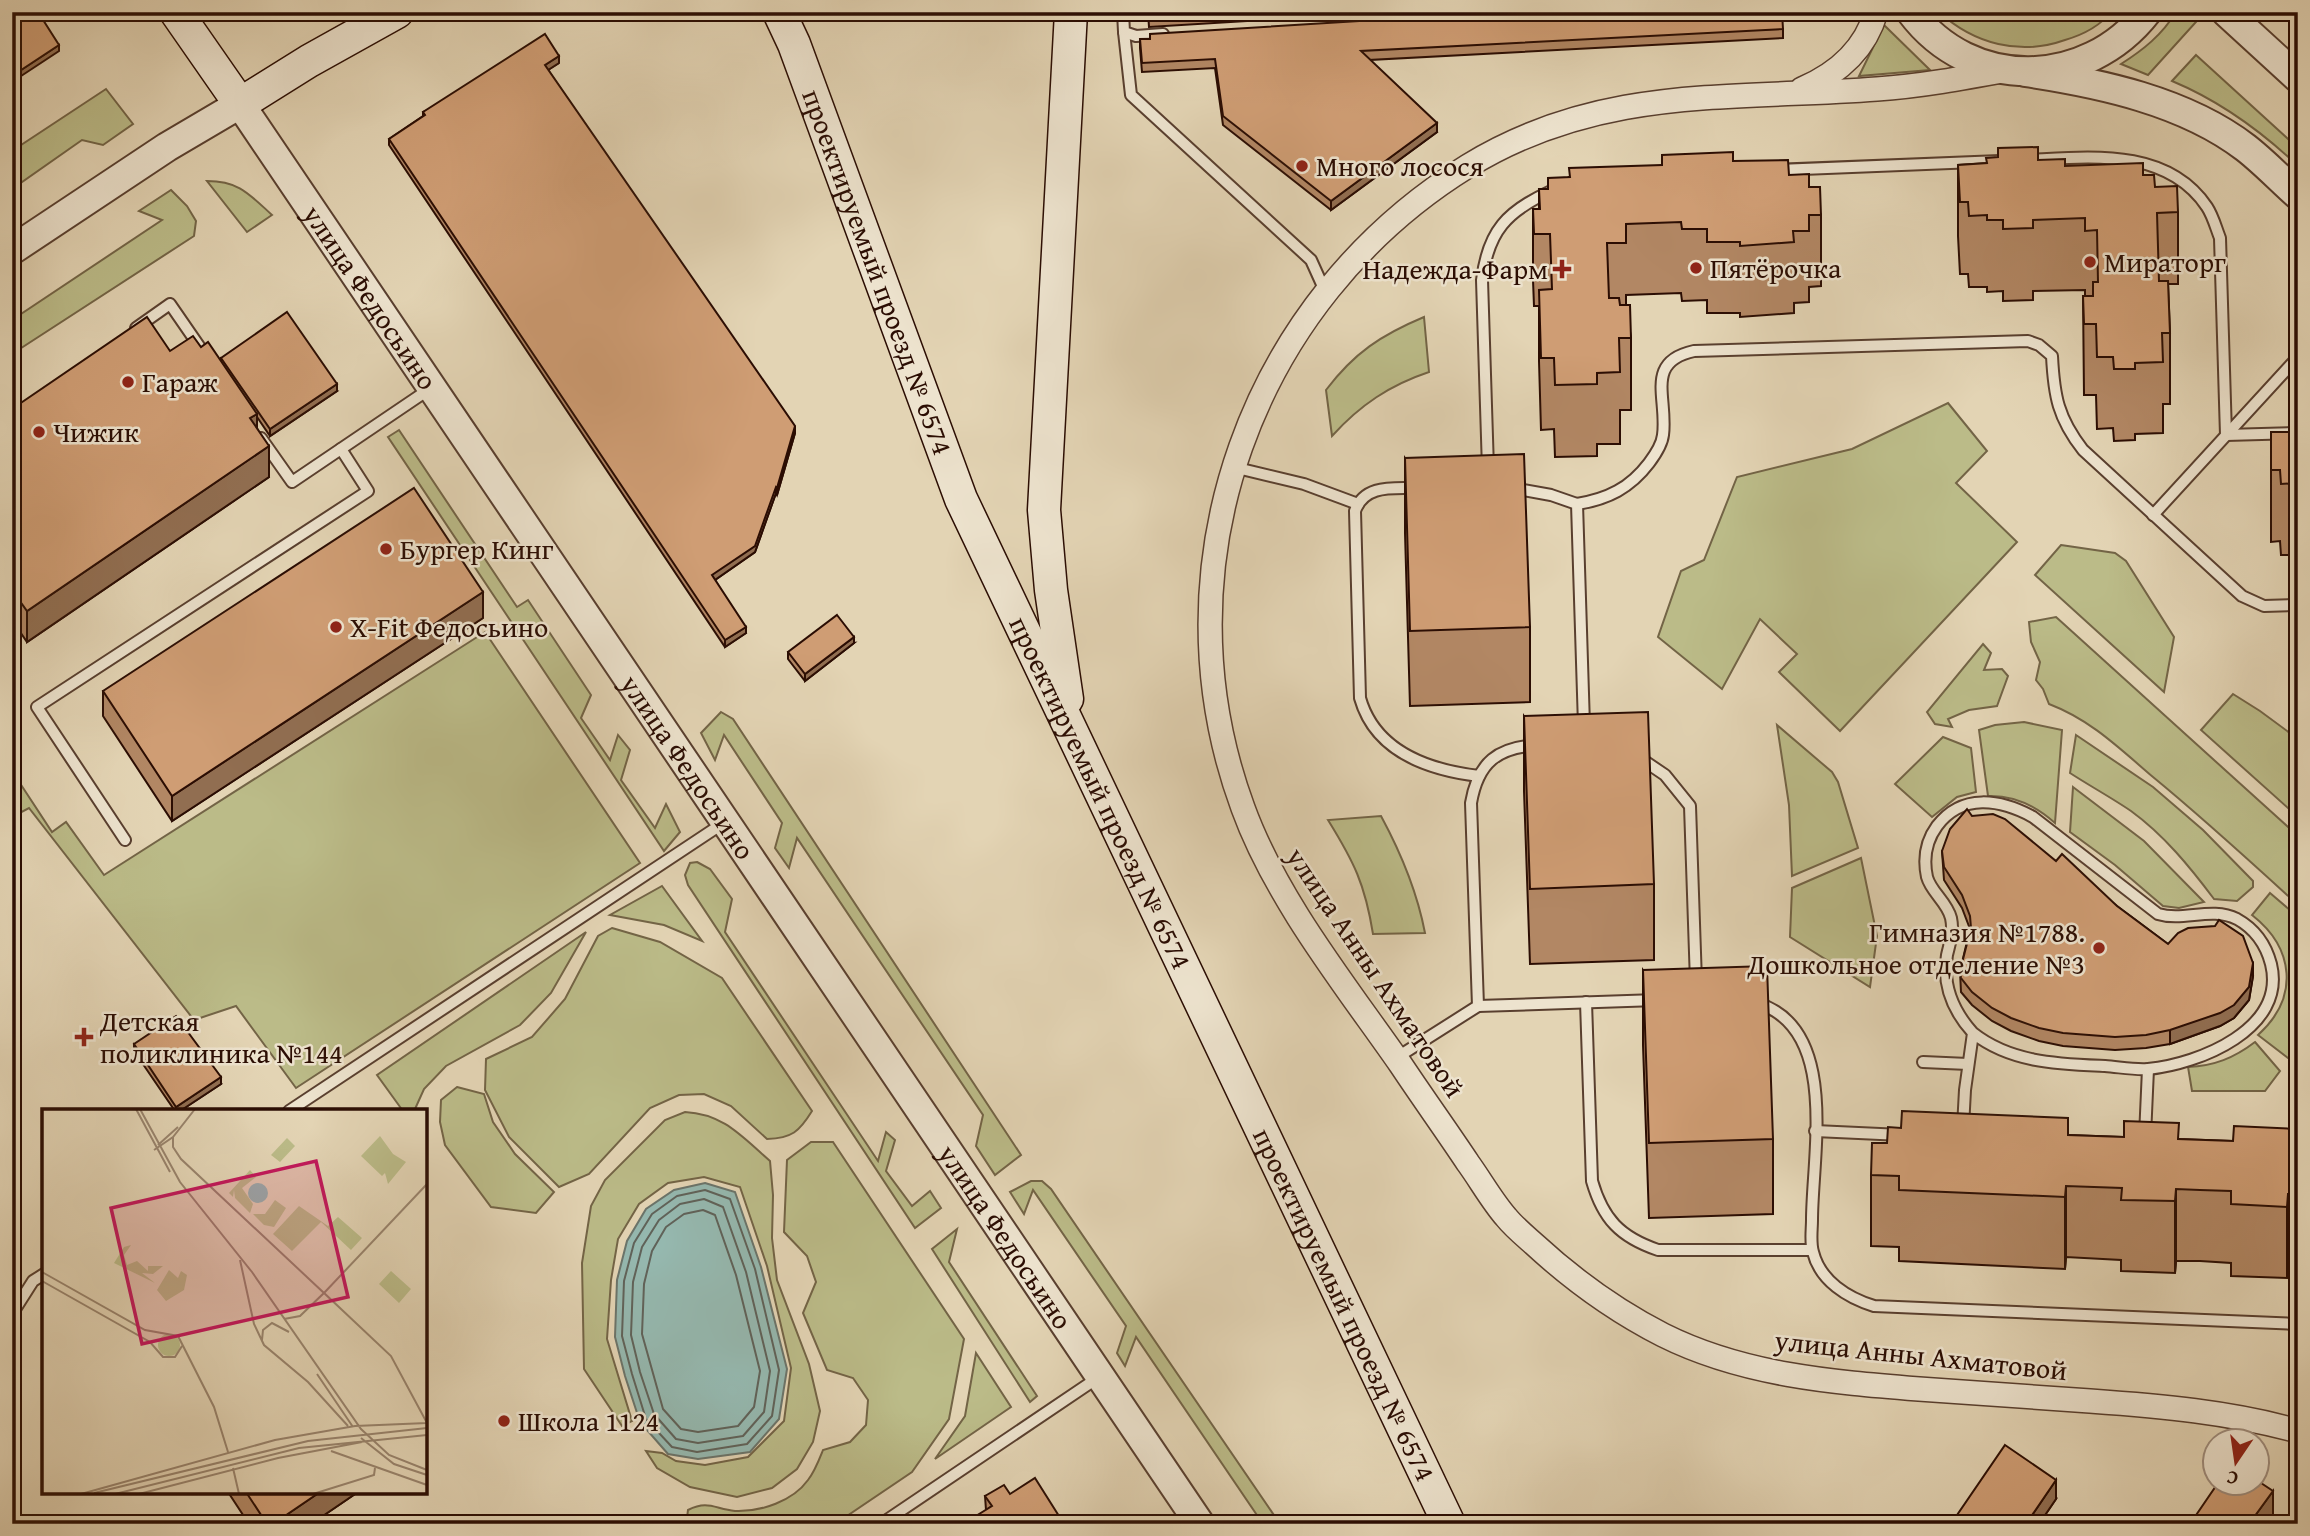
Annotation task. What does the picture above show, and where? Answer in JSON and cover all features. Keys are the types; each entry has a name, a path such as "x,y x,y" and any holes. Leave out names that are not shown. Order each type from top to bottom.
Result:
{"main road":[{"name":"улица Федосьино","path":"176,12 240,104"},
{"path":"240,104 309,61 397,12"},
{"name":"проектируемый проезд № 6574","path":"779,12 794,44 961,499 1449,1524"},
{"name":"проектируемый проезд № 6574","path":"788,12 794,44"},
{"path":"1071,12 1044,510 1051,590 1072,732"}],"street":[{"name":"улица Анны Ахматовой","path":"1793,93 1819,82 1849,60 1864,38 1876,12"},
{"path":"1911,12 1930,34 1958,54 1990,67 2107,87 2181,112 2246,148 2298,195"},
{"path":"2016,71 2060,68 2092,57 2122,38 2147,12"},
{"path":"2226,12 2298,78"},
{"name":"улица Анны Ахматовой","path":"2016,71 1887,89 1678,100 1627,106 1568,120 1527,136 1471,164 1409,208 1380,232 1325,292 1298,329 1272,373 1243,435 1232,467 1215,560 1209,625 1216,706 1243,809 1270,869 1291,905 1507,1219 1557,1266 1615,1309 1702,1352 1774,1373 1842,1383 2179,1408 2268,1423 2298,1431"},
{"path":"12,250 167,147 240,104"},
{"name":"улица Федосьино","path":"240,104 1200,1524"}],"lane":[{"path":"1124,12 1131,95 1311,260 1325,292"},
{"path":"1124,32 1136,36 1178,33"},
{"path":"1765,170 2083,158 2126,159 2149,163 2168,171 2188,184 2208,208 2220,238 2226,435"},
{"path":"1561,187 1508,217 1494,234 1485,256 1482,279 1494,486 1534,491 1577,504 1620,492 1637,479 1655,456 1663,436 1662,379 1665,368 1678,354 1694,351 2028,341 2039,345 2052,356 2053,389 2059,410 2071,435 2083,450 2242,596 2264,606 2298,605"},
{"path":"125,335 170,304 208,360"},
{"path":"2153,515 2298,357"},
{"path":"254,427 292,482 432,387"},
{"path":"2226,435 2298,433"},
{"path":"125,840 37,706 368,491 341,449"},
{"path":"1232,467 1287,479 1358,503"},
{"path":"1429,488 1378,489 1368,492 1358,503 1354,518 1360,698 1365,713 1396,749 1440,770 1479,776"},
{"path":"1577,504 1585,743"},
{"path":"1478,1006 1471,803 1479,776 1493,758 1516,746 1544,745"},
{"path":"1633,754 1665,775 1690,806 1696,999"},
{"path":"1983,802 2009,806 2033,817 2158,914 2173,917 2213,912 2235,918 2255,932 2268,951 2273,974 2271,996 2261,1018 2243,1034 2225,1044 2177,1063 2148,1069 2036,1060 1999,1050 1973,1033 1958,1014 1946,983 1945,968 1952,936 1950,917 1931,885 1925,855 1930,836 1946,815 1959,807 1983,802"},
{"path":"292,1109 725,822"},
{"path":"1396,1058 1478,1006 1669,1000"},
{"path":"1741,1000 1760,1004 1774,1011 1791,1025 1804,1043 1813,1070 1815,1131 1812,1250 1825,1275 1845,1294 1874,1306 2298,1324"},
{"path":"1586,1002 1592,1181 1603,1210 1612,1222 1638,1243 1658,1250 1812,1250"},
{"path":"1952,1137 1963,1138 1965,1090 1973,1033"},
{"path":"1923,1062 1968,1064"},
{"path":"2145,1145 2148,1069"},
{"path":"1815,1131 1918,1135"},
{"path":"2131,1145 2158,1146"},
{"path":"12,1314 33,1281 42,1275"},
{"path":"881,1524 1101,1376"}],"green space":[{"path":"1939,12 2111,12 2096,26 2078,35 2048,45 2015,47 1982,39"},
{"path":"2176,12 2205,12 2148,75 2121,64 2152,41"},
{"path":"1884,25 1930,70 1859,76"},
{"path":"2196,55 2298,148 2298,166 2239,118 2172,81"},
{"path":"106,89 133,124 103,145 82,140 12,189 12,151"},
{"path":"207,181 236,186 272,215 247,232"},
{"path":"171,190 187,206 196,221 194,236 12,354 12,320 162,220 139,211"},
{"path":"1424,317 1429,372 1376,397 1332,436 1326,390 1336,377 1369,346"},
{"path":"1948,403 1987,451 1956,483 2017,542 1840,731 1779,672 1797,654 1760,619 1722,689 1658,637 1681,571 1704,560 1737,477 1852,449"},
{"path":"399,430 517,607 528,600 591,695 581,718 610,760 618,735 630,750 621,780 655,828 666,804 680,832 664,851 388,437"},
{"path":"2061,545 2115,553 2126,561 2174,637 2164,692 2035,575"},
{"path":"2056,617 2298,836 2298,905 2116,745 2078,718 2049,704 2036,680 2040,662 2031,642 2029,622"},
{"path":"485,632 640,863 296,1088 236,1006 194,1020 29,808 12,817 12,771 52,832 66,822 104,875"},
{"path":"1983,644 1991,653 1984,670 2002,669 2008,676 1997,706 1969,710 1948,719 1952,727 1935,724 1927,712"},
{"path":"2233,694 2298,739 2298,817 2201,730"},
{"path":"721,712 733,719 1021,1155 995,1175 976,1146 983,1115 797,838 789,868 775,848 782,823 724,735 715,760 701,733"},
{"path":"2024,722 2062,730 2055,823 2024,803 2007,797 1988,796 1979,730 1995,725"},
{"path":"1777,725 1832,772 1838,782 1858,848 1792,876 1789,805"},
{"path":"2076,735 2153,787 2203,830 2253,881 2253,887 2237,901 2214,899 2186,863 2155,830 2131,811 2070,773"},
{"path":"1943,737 1971,748 1976,792 1957,797 1932,817 1895,784"},
{"path":"2073,787 2144,841 2204,902 2179,908 2163,906 2115,865 2070,832"},
{"path":"1381,816 1408,873 1425,933 1373,934 1357,874 1328,820"},
{"path":"1861,858 1877,936 1870,987 1790,937 1792,888"},
{"path":"697,862 710,869 732,899 725,932 878,1161 886,1132 895,1140 886,1171 912,1206 930,1191 941,1208 915,1228 688,885 685,875 690,863"},
{"path":"662,886 702,941 664,925 610,915"},
{"path":"2270,893 2298,917 2298,1054 2292,1061 2258,1035 2272,1020 2286,989 2283,957 2277,942 2252,915"},
{"path":"612,928 660,942 722,978 812,1111 799,1129 783,1137 767,1139 731,1106 704,1094 679,1095 650,1108 589,1174 559,1187 509,1137 485,1090 486,1059 532,1037 565,999 598,936"},
{"path":"586,932 551,993 520,1025 446,1066 424,1089 415,1109 402,1109 377,1075"},
{"path":"2255,1042 2280,1071 2265,1091 2192,1091 2188,1067 2223,1060"},
{"path":"457,1087 484,1094 493,1122 515,1154 554,1192 536,1213 491,1207 445,1145 440,1122 441,1100"},
{"path":"685,1112 722,1122 770,1161 773,1195 772,1238 777,1280 809,1364 820,1411 813,1442 797,1469 772,1488 737,1497 690,1487 657,1468 646,1451 662,1453 676,1461 705,1465 748,1457 784,1421 791,1368 767,1266 740,1187 704,1177 668,1183 639,1204 618,1239 611,1280 607,1339 632,1421 622,1426 584,1369 582,1263 591,1206 605,1180 665,1120"},
{"path":"811,1142 833,1142 964,1339 949,1419 912,1472 835,1524 695,1524 687,1518 688,1510 695,1507 706,1505 735,1511 755,1510 776,1504 794,1494 808,1480 823,1450 850,1442 866,1425 868,1400 853,1378 827,1370 803,1313 816,1282 807,1256 784,1232 787,1160"},
{"path":"1031,1181 1042,1181 1051,1189 1280,1524 1263,1524 1136,1337 1125,1366 1117,1353 1126,1326 1033,1190 1024,1214 1010,1192"},
{"path":"957,1229 949,1262 1037,1396 1030,1402 932,1249"},
{"path":"976,1353 1011,1407 935,1459 965,1416"}],"water":[{"path":"705,1183 735,1192 761,1267 787,1369 779,1419 750,1452 698,1459 668,1454 640,1422 615,1337 617,1280 627,1241 646,1209 674,1190"}],"building":[{"path":"12,12 38,12 59,45 12,76"},
{"path":"1149,12 1250,12 1149,18"},
{"path":"1506,12 1782,12 1783,29 1361,51 1437,123 1331,201 1223,116 1215,59 1142,63 1140,39 1150,39 1150,34"},
{"path":"545,34 559,56 545,65 795,426 777,488 755,546 712,575 746,627 725,640 389,139 425,115 423,112"},
{"path":"2038,147 2038,160 2065,159 2065,166 2143,163 2143,175 2154,175 2155,187 2177,186 2178,212 2157,213 2159,281 2168,281 2170,333 2162,333 2163,362 2135,363 2135,369 2114,369 2113,357 2097,357 2096,324 2084,324 2083,296 2093,296 2093,282 2098,282 2097,230 2085,231 2085,218 2033,220 2033,228 2003,229 2003,220 1987,220 1987,215 1969,216 1968,202 1960,202 1958,165 1987,163 1986,158 1998,157 1998,148"},
{"path":"1733,152 1733,161 1788,160 1789,175 1809,174 1809,187 1820,187 1821,215 1809,215 1809,231 1793,231 1794,242 1740,246 1740,242 1707,242 1707,229 1682,229 1681,222 1626,224 1626,243 1607,243 1609,298 1619,298 1620,305 1630,305 1631,338 1619,338 1620,372 1597,373 1597,384 1555,385 1554,358 1541,358 1539,290 1552,289 1550,234 1534,234 1533,209 1540,209 1539,189 1548,189 1548,178 1570,177 1569,168 1662,165 1662,155"},
{"path":"287,312 337,384 270,429 221,358"},
{"path":"147,317 170,351 193,336 201,347 208,342 257,414 250,418 269,446 27,611 12,590 12,409"},
{"path":"2271,432 2298,432 2298,483 2281,484 2280,470 2271,470"},
{"path":"1524,454 1530,627 1410,631 1405,458"},
{"path":"414,488 483,592 172,796 103,691"},
{"path":"837,615 854,637 805,674 788,652"},
{"path":"1648,712 1654,884 1530,889 1524,716"},
{"path":"1967,809 1972,816 1993,814 2005,819 2056,861 2062,854 2117,906 2168,944 2178,933 2188,928 2215,926 2219,920 2243,936 2253,963 2249,987 2234,1005 2220,1013 2146,1035 2115,1037 2063,1033 2039,1028 1992,1008 1972,992 1961,978 1960,971 1971,928 1970,916 1962,895 1944,867 1942,851 1950,829"},
{"path":"1767,966 1773,1139 1649,1143 1643,970"},
{"path":"176,1016 221,1077 176,1107 134,1044"},
{"path":"1902,1111 2068,1118 2068,1135 2124,1137 2124,1121 2179,1123 2178,1139 2233,1141 2234,1126 2298,1129 2298,1194 2288,1194 2287,1207 2231,1204 2231,1191 2176,1189 2175,1201 2121,1200 2122,1188 2066,1186 2065,1197 1899,1190 1899,1176 1871,1175 1872,1143 1887,1143 1888,1127 1901,1128"},
{"path":"2005,1445 2056,1480 2026,1524 1964,1524 1955,1518"},
{"path":"1035,1478 1064,1524 963,1524 992,1506 985,1496 1004,1485 1010,1494"},
{"path":"247,1494 317,1494 273,1524 267,1524"},
{"path":"2208,1498 2268,1498 2249,1524 2190,1524"}],"place":[{"name":"Много лосося","path":"1302,166"},
{"name":"Мираторг","path":"2090,262"},
{"name":"Пятёрочка","path":"1696,268"},
{"name":"Надежда-Фарм","path":"1562,269"},
{"name":"Гараж","path":"128,382"},
{"name":"Чижик","path":"39,432"},
{"name":"Бургер Кинг","path":"386,549"},
{"name":"X-Fit Федосьино","path":"336,627"},
{"name":"Гимназия №1788. Дошкольное отделение №3","path":"2099,948"},
{"name":"Детская поликлиника №144","path":"84,1037"},
{"name":"Школа 1124","path":"504,1421"}]}
